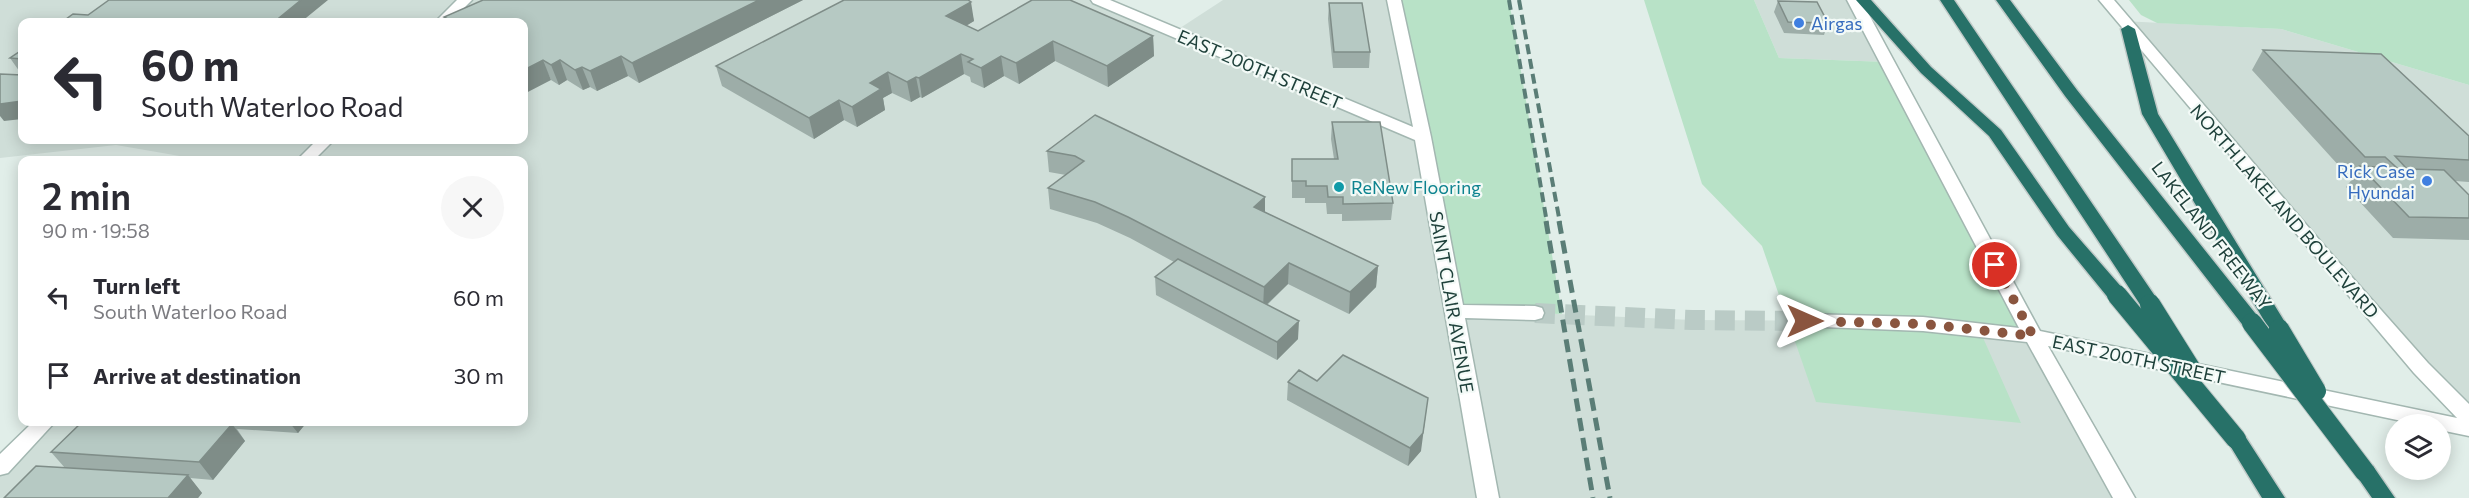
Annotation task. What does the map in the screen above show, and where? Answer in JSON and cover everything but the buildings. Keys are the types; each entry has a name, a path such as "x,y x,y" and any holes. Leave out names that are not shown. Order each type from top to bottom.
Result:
{"highway":[{"path":"1863,0 1926,70 1995,133 2063,231 2236,439"},
{"path":"1947,0 1982,56 2066,176 2274,498"},
{"name":"LAKELAND FREEWAY","path":"2003,0 2071,93 2252,323 2384,498"},
{"path":"2128,29 2150,114 2366,472"}],"street":[{"path":"446,18 465,0"},
{"name":"EAST 200TH STREET","path":"1098,0 1423,137"},
{"name":"SAINT CLAIR AVENUE","path":"1394,0 1423,137 1488,498"},
{"path":"1854,0 2033,336 2124,498"},
{"name":"NORTH LAKELAND BOULEVARD","path":"2106,0 2128,29 2406,350 2469,417"},
{"path":"309,156 322,144"},
{"path":"1454,311 1535,313"},
{"name":"EAST 200TH STREET","path":"1805,321 1923,324 2033,336 2469,428"},
{"path":"0,467 41,426"}],"shaded area":[{"path":"0,0 1098,0 1174,32 1223,0 1394,0 1535,313 1692,320 1835,321 2033,336 2124,498 0,498 0,467 41,426 528,426 528,156 180,156 116,145 0,158"},
{"path":"1754,0 1854,0 1887,62 1779,58"},
{"path":"2122,21 2281,29 2469,85 2469,417"}],"green space":[{"path":"1394,0 1509,0 1562,314 1454,311"},
{"path":"1644,0 1754,0 1779,58 1887,62 2033,336 1980,331 2021,423 1816,402 1762,246 1702,184"},
{"path":"2129,0 2469,0 2469,85 2281,29 2157,23 2141,15"}],"tunnel":[{"path":"1535,313 1692,320 1805,321"}],"railway":[{"path":"1509,0 1547,223"},
{"path":"1519,0 1560,223"},
{"path":"1546,221 1593,498"},
{"path":"1559,221 1610,498"}],"place":[{"name":"Airgas","path":"1799,23"},
{"name":"Rick Case Hyundai","path":"2427,181"},
{"name":"ReNew Flooring","path":"1339,187"}],"route":[{"path":"1805,321 1923,324 2033,336 1995,265"}]}
